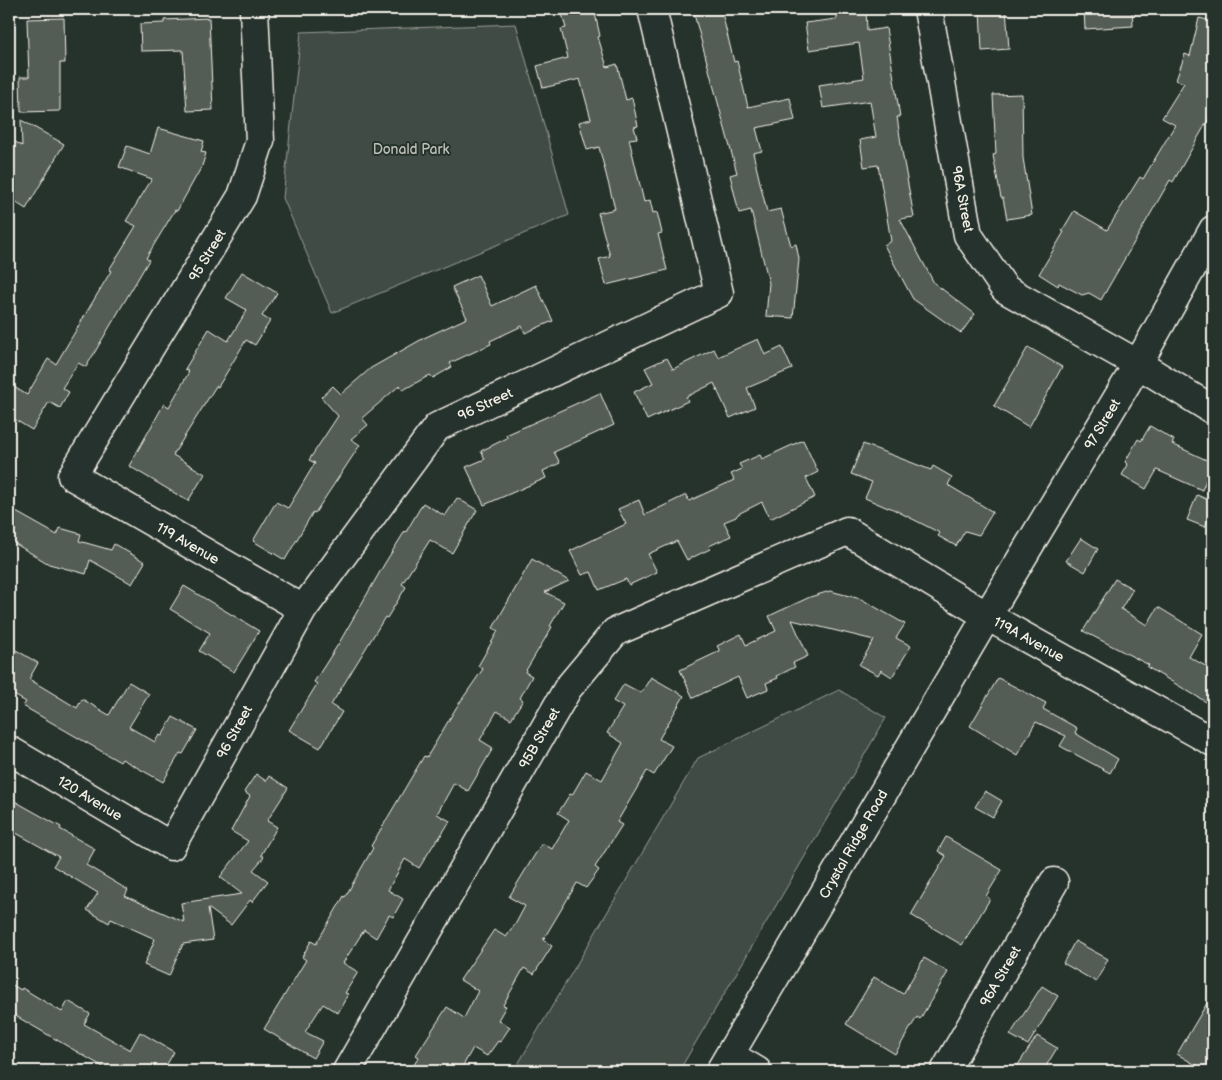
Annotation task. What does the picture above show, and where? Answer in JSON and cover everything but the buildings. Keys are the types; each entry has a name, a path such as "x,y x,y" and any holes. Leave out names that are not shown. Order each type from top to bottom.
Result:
{"street":[{"name":"95 Street","path":"72,476 242,196 260,141 254,9"},
{"name":"96 Street","path":"171,846 303,609 437,427 719,294 652,9"},
{"name":"96A Street","path":"928,9 968,235 1005,289 1138,364"},
{"name":"97 Street","path":"987,616 1138,364 1213,230"},
{"path":"1138,364 1213,410"},
{"name":"119 Avenue","path":"72,476 303,609"},
{"name":"119A Avenue","path":"847,531 987,616 1213,742"},
{"name":"95B Street","path":"347,1071 568,688 615,632 847,531"},
{"name":"Crystal Ridge Road","path":"725,1063 987,616"},
{"name":"120 Avenue","path":"9,750 171,846"},
{"name":"96A Street","path":"945,1071 1054,882"},
{"path":"725,1063 756,1071"}],"green space":[{"name":"Donald Park","path":"516,24 569,215 332,313 283,198 301,32"},
{"path":"839,690 886,718 679,1071 514,1071 698,758"}]}
